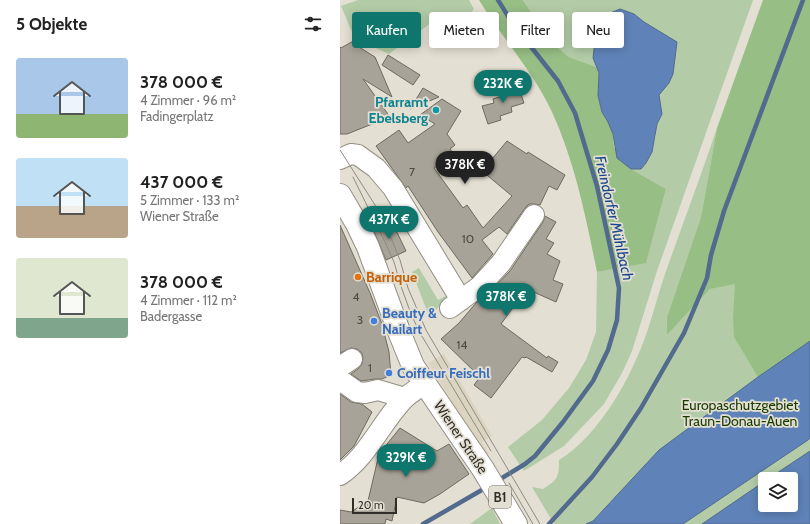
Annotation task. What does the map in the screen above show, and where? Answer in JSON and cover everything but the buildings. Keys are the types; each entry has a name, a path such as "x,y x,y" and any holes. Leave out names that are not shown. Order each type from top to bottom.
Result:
{"main road":[{"name":"Wiener Straße","path":"340,195 357,224 368,247 413,366 483,469 516,524"}],"street":[{"path":"340,160 351,154 365,158 376,168 393,188 455,304 480,286 502,263 534,215"},
{"path":"340,380 357,392 365,393 378,390 405,398"},
{"path":"340,475 353,466 362,456 382,427 405,398 425,384"}],"shaded area":[{"path":"444,354 492,436 482,442 489,454 486,456 428,363"}],"green space":[{"path":"358,0 469,0 474,9 472,12 429,12 429,24 421,30 421,12 352,12 352,32 341,6"},
{"path":"479,0 523,0 531,12 507,12 507,41 499,30 499,12 487,12"},
{"path":"523,0 753,0 657,271 632,351 622,373 604,404 564,446 524,471 508,447 542,420 569,388 586,360 596,332 597,272 646,262 666,189 631,169 641,169 655,139 657,124 662,114 659,95 669,83 673,74 677,42 644,22 634,14 624,25 624,12 572,12 572,48 602,48 593,58 596,67 569,57 558,48 564,48 564,12 531,12"},
{"path":"763,0 810,0 810,343 758,377 734,337 733,319 735,284 710,289 667,335 667,317 701,217 717,128"},
{"name":"Europaschutzgebiet Traun-Donau-Auen","path":"810,19 810,524 625,524 614,498 593,521 586,524 554,524 532,487 543,489 555,480 559,470 559,460 588,436 601,420 613,403 633,367 647,332 666,271 717,128 701,217 667,317 667,335 710,289"},
{"path":"376,48 397,48 389,54"},
{"path":"512,48 558,48 569,57 596,67 599,73 598,97 602,112 613,134 614,147 631,169 666,189 646,263 597,272 584,211 567,150 552,112 527,69"},
{"path":"419,268 438,300 446,296 431,316 429,316 412,272"},
{"path":"492,508 500,524 470,524"}],"water":[{"path":"620,9 634,14 644,22 677,42 673,74 669,83 659,95 662,114 657,124 652,152 641,169 631,169 617,158 613,134 602,112 598,96 599,73 593,58 594,48 624,48 624,12 613,12"},
{"path":"810,341 810,438 808,440 760,472 758,472 758,474 683,524 586,524 593,521 659,450 758,377"},
{"path":"810,451 810,524 702,524 758,486 758,512 798,512 798,472 778,472"}],"waterway":[{"name":"Freindorfer Mühlbach","path":"497,481 535,456 563,422 593,381 608,350 617,320 619,288 597,186 575,113 558,81 513,24 498,0"},
{"name":"Freindorfer Mühlbach","path":"549,524 592,477 617,444 641,408 684,333 707,278 711,255 724,211 803,0"},
{"name":"Freindorfer Mühlbach","path":"423,524 487,487"}],"tram line":[{"path":"340,150 382,216 400,260 408,288 426,330 540,524"},
{"path":"353,177 394,262 411,314 420,333 491,451"},
{"path":"509,483 533,524"}],"place":[{"name":"Pfarramt Ebelsberg","path":"436,110"},
{"name":"Barrique","path":"358,277"},
{"name":"Beauty & Nailart","path":"374,321"},
{"name":"Coiffeur Feischl","path":"389,373"}]}
